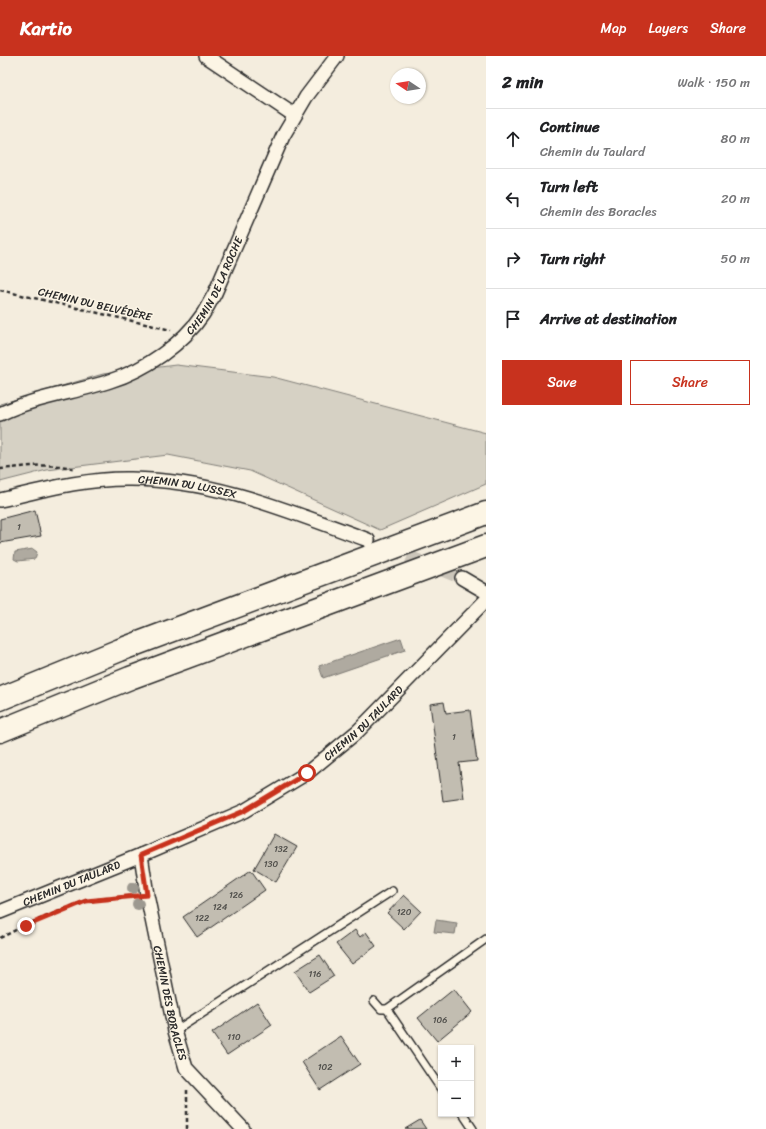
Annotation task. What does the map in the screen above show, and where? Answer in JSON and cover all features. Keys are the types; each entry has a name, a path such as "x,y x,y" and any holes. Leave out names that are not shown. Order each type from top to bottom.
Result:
{"highway":[{"path":"0,698 120,650 486,513"},
{"path":"0,731 130,678 486,546"}],"street":[{"path":"206,56 294,115"},
{"name":"CHEMIN DE LA ROCHE","path":"0,414 17,406 111,381 135,370 162,354 187,334 203,315 215,293 283,136 294,115 337,56"},
{"name":"CHEMIN DU LUSSEX","path":"0,500 100,480 131,479 177,482 216,488 254,499 368,540"},
{"path":"462,578 486,592"},
{"name":"CHEMIN DU TAULARD","path":"0,912 141,855 244,811 307,773 358,731 486,600"},
{"name":"CHEMIN DES BORACLES","path":"141,855 147,895 175,1030 186,1068 243,1129"}],"lane":[{"path":"175,1030 392,891"},
{"path":"374,1001 380,1009 387,1009 486,939"},
{"path":"387,1009 438,1085"},
{"path":"465,1117 472,1129"}],"path":[{"name":"CHEMIN DU BELVÉDÈRE","path":"0,290 187,334"},
{"path":"0,469 40,466 68,467 76,469"},
{"path":"0,938 86,901 147,895"},
{"path":"186,1068 187,1129"}],"shaded area":[{"path":"176,365 273,377 486,433 486,484 380,530 250,471 168,455 47,470 0,482 0,404 103,374"},
{"path":"33,549 37,552 35,559 18,561 14,559 15,552"},
{"path":"401,638 405,650 323,678 319,666"},
{"path":"436,920 457,923 455,934 434,932"}],"building":[{"path":"35,510 41,536 0,543 0,519"},
{"path":"444,702 446,713 470,710 477,761 459,763 464,798 443,801 430,704"},
{"path":"274,834 297,847 276,882 254,869"},
{"path":"251,870 265,890 197,937 183,917"},
{"path":"404,895 421,911 404,929 387,913"},
{"path":"355,930 360,937 366,932 376,946 352,964 336,944"},
{"path":"320,955 334,976 309,992 295,971"},
{"path":"454,989 472,1012 437,1041 418,1018"},
{"path":"257,1002 272,1025 227,1055 212,1033"},
{"path":"341,1036 360,1064 320,1090 302,1062"},
{"path":"420,1120 426,1129 405,1129"}],"tunnel":[{"path":"390,549 462,578"}],"route":[{"path":"26,926 86,901 147,895 141,855 244,811 307,773"}]}
